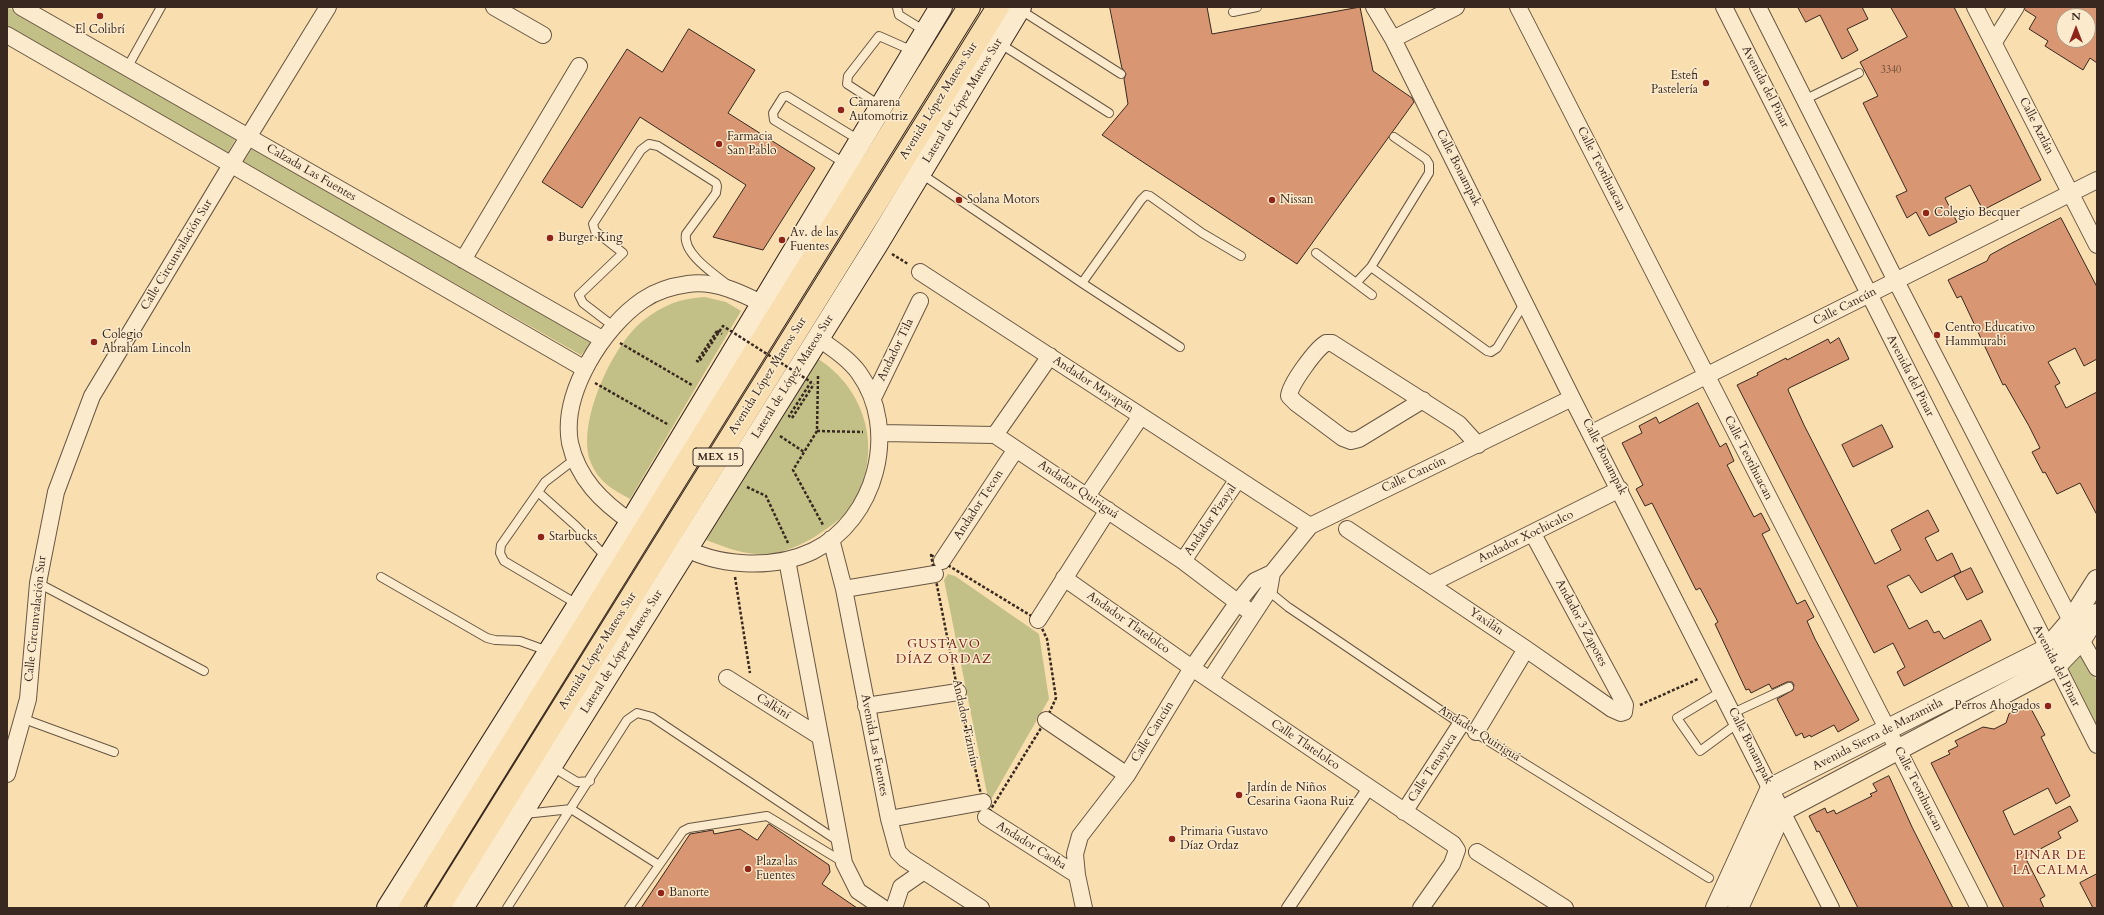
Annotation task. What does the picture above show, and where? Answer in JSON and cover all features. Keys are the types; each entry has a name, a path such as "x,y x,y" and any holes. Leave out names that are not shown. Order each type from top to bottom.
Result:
{"main road":[{"path":"388,908 608,559 708,394 771,308 846,164 941,7"},
{"name":"Avenida López Mateos Sur","path":"411,904 771,308 969,7"},
{"name":"Avenida López Mateos Sur","path":"438,908 677,543 1006,7"},
{"name":"Lateral de López Mateos Sur","path":"462,908 551,766 677,543 730,479 877,244 998,43 1006,7"}],"street":[{"name":"Calzada Las Fuentes","path":"21,7 463,260 607,333"},
{"name":"Calle Circunvalación Sur","path":"7,774 24,719 28,699 38,582 56,492 92,396 230,165 328,7"},
{"path":"494,7 543,35"},
{"name":"Calle Bonampak","path":"1374,7 1394,39 1572,398 1592,433 1832,908"},
{"path":"1394,39 1456,7"},
{"name":"Calle Teotihuacan","path":"1518,7 1979,908"},
{"name":"Avenida del Pinar","path":"1724,7 2047,649 2097,745"},
{"path":"1758,7 1896,281 2071,621 2097,668"},
{"name":"Calle Aztlán","path":"1975,7 2097,245"},
{"path":"1994,42 2016,7"},
{"path":"7,35 584,372"},
{"path":"463,260 579,66"},
{"name":"Calle Cancún","path":"1592,433 2097,180"},
{"name":"Andador Mayapán","path":"920,272 1310,526"},
{"path":"631,522 612,509 596,493 582,475 570,442 570,418 574,395 584,372 607,333 643,300 665,289 688,284 712,284 734,291 771,308"},
{"name":"Andador Tila","path":"873,398 920,301"},
{"path":"677,543 714,558 732,562 753,563 791,559 814,550 831,539 849,521 863,502 871,484 879,455 881,433 873,398 858,372 847,359 818,338"},
{"path":"1423,400 1359,439 1351,441 1343,438 1296,403 1290,396 1290,391 1317,350 1326,343 1336,345 1423,400 1459,424 1478,445"},
{"path":"881,433 995,435 1050,356"},
{"name":"Calle Cancún","path":"1084,908 1077,875 1075,854 1080,836 1127,774 1192,668 1238,602 1255,581 1272,573 1310,526 1572,398"},
{"path":"1087,496 1141,416"},
{"name":"Andador Quiriguá","path":"995,435 1183,561 1253,614"},
{"name":"Andador Tecon","path":"939,568 1016,449"},
{"name":"Andador Pizayal","path":"1183,561 1238,479"},
{"name":"Andador Xochicalco","path":"1430,584 1533,534 1620,489"},
{"path":"1038,620 1108,510"},
{"name":"Yaxilán","path":"1347,529 1526,649 1612,709 1620,713 1624,712"},
{"name":"Andador 3 Zapotes","path":"1533,534 1622,699 1625,705 1624,712"},
{"name":"Avenida Las Fuentes","path":"831,539 844,589 888,819 898,852 904,859 981,908"},
{"path":"791,559 819,736 838,841 844,863 858,891 883,908"},
{"path":"844,589 939,568"},
{"name":"Calle Cancún","path":"1210,680 1269,590 1272,573"},
{"name":"Andador Tlatelolco","path":"1064,578 1192,668"},
{"name":"Avenida Sierra de Mazamitla","path":"1771,788 2047,649 2071,621 2097,580"},
{"name":"Avenida Sierra de Mazamitla","path":"1782,811 2056,666 2081,640 2097,614"},
{"name":"Calle Tenayuca","path":"1476,732 1526,649"},
{"name":"Calle Tlatelolco","path":"1192,668 1404,812 1448,840 1457,850 1452,864 1421,908"},
{"name":"Calkiní","path":"727,678 819,736"},
{"path":"866,706 958,692"},
{"path":"1046,720 1127,774"},
{"name":"Calle Tenayuca","path":"1404,812 1461,724"},
{"path":"1288,908 1369,788"},
{"path":"1716,908 1771,788"},
{"path":"888,819 983,802"},
{"path":"1738,908 1782,811"},
{"name":"Andador Caoba","path":"986,818 1077,875"},
{"path":"1477,852 1565,908"},
{"path":"894,908 902,887 924,871"}],"lane":[{"path":"127,68 161,7"},
{"path":"897,7 899,15 926,32"},
{"path":"1006,7 1121,74"},
{"path":"1232,12 1257,7"},
{"path":"881,106 847,84 848,76 879,36 914,52"},
{"path":"998,43 1110,113"},
{"path":"1804,100 1859,73"},
{"path":"846,164 774,120 773,113 783,97 787,96 860,140"},
{"path":"1357,282 1371,266 1429,172 1429,164 1426,159 1394,137"},
{"path":"607,333 583,303 579,295 623,253 595,231 593,224 641,150 649,144 658,146 716,183 716,193 686,234 686,242 689,249 698,260 734,291"},
{"path":"920,172 1082,283 1180,347"},
{"path":"1082,283 1146,195 1150,196 1202,233 1241,256"},
{"path":"1316,253 1357,282 1372,295"},
{"path":"1371,266 1486,351 1491,352 1498,348 1525,302"},
{"path":"575,459 545,482 501,545 501,558 578,605"},
{"path":"538,492 576,526 608,559"},
{"path":"381,577 487,638 495,640 520,641 549,651"},
{"name":"Andador Quiriguá","path":"1255,581 1269,590 1288,607 1461,724 1709,878"},
{"path":"38,582 204,671"},
{"path":"1722,691 1677,718 1700,751 1736,718 1789,687"},
{"path":"507,908 590,781 627,720 637,713 644,714 838,841"},
{"path":"24,719 114,752"},
{"path":"551,766 577,782 590,781"},
{"path":"520,814 572,809 659,865"},
{"path":"629,908 685,829 767,816 844,863"}],"path":[{"path":"877,244 920,272"},
{"path":"717,331 697,360 699,362 723,326 811,382 789,416 792,418 814,384"},
{"path":"607,333 708,394"},
{"path":"584,372 684,433"},
{"path":"818,376 817,431 793,470 831,539"},
{"path":"763,425 804,452"},
{"path":"817,431 881,433"},
{"path":"730,479 766,496 791,559"},
{"name":"Andador Tizimín","path":"939,568 932,555 939,568 958,692 986,818"},
{"path":"732,562 754,695"},
{"path":"939,568 1038,620 1047,640 1056,698 1046,720 986,818"},
{"path":"1624,712 1713,672"}],"shaded area":[{"path":"7,7 236,138 227,154 7,26"},
{"path":"253,147 592,342 581,355 243,163"},
{"path":"705,297 726,302 741,311 630,499 602,480 591,463 587,447 588,428 600,386 609,365 620,347 632,331 644,320 665,306 688,299"},
{"path":"815,357 831,368 845,382 863,415 867,434 868,453 866,472 859,491 852,504 843,516 816,536 795,547 772,554 743,552 706,540"},
{"path":"948,574 955,576 1039,634 1049,699 989,803 944,580"},
{"path":"2080,649 2097,682 2097,733 2063,667"}],"building":[{"name":"Nissan","path":"1110,7 1207,7 1212,34 1360,7 1373,71 1412,98 1414,102 1297,264 1102,135 1128,104 1124,79 1126,74 1122,68"},
{"path":"1798,7 1862,7 1868,19 1847,29 1858,50 1842,59 1820,15 1806,22"},
{"path":"1891,7 1954,7 2041,180 1983,210 1970,185 1945,198 1957,222 1929,236 1916,212 1907,218 1896,196 1907,191 1863,103 1878,96 1860,62 1907,37"},
{"path":"2025,7 2097,7 2097,63 2090,58 2083,70 2045,46 2048,41 2029,29 2036,17 2025,10"},
{"path":"689,29 755,70 728,113 815,168 763,250 713,237 746,185 640,117 582,208 542,182 627,49 662,72"},
{"path":"2061,218 2097,287 2097,359 2084,366 2075,348 2048,362 2060,383 2055,386 2066,408 2097,392 2097,515 2080,483 2057,494 2045,472 2043,473 2032,452 2040,448 2005,384 2003,385 1961,296 1957,298 1948,280 1987,261 1990,255"},
{"path":"1839,338 1849,359 1789,388 1788,390 1804,425 1875,564 1901,550 1891,530 1928,510 1939,531 1925,538 1937,561 1952,553 1961,572 1921,593 1909,575 1887,586 1909,629 1927,620 1934,633 1939,631 1944,639 1981,620 1991,640 1904,686 1897,672 1905,667 1893,643 1874,653 1737,385 1758,375 1757,373 1786,358 1787,360 1828,339 1830,343"},
{"path":"1698,403 1720,447 1726,443 1734,461 1727,465 1754,517 1761,513 1770,530 1762,534 1797,604 1805,600 1814,617 1807,621 1815,639 1859,720 1838,732 1834,725 1811,737 1810,735 1804,738 1802,733 1796,736 1777,699 1793,690 1794,685 1792,682 1787,682 1772,689 1769,684 1751,693 1749,689 1746,690 1715,624 1718,622 1700,588 1696,590 1652,503 1645,506 1636,489 1643,485 1622,443 1642,433 1639,426 1656,417 1659,423"},
{"path":"1882,425 1893,447 1853,467 1842,445"},
{"path":"1971,568 1983,592 1967,600 1954,576"},
{"path":"2028,703 2045,735 2041,737 2070,796 2056,804 2048,788 2003,811 2014,835 2070,806 2078,821 2058,832 2061,838 2025,857 2045,896 2040,899 2044,908 2004,908 1931,763 1950,754 1948,751 1958,746 1955,741 1983,727 1994,729 2006,723 2009,714"},
{"path":"1889,776 1912,827 1953,908 1858,908 1819,831 1817,832 1809,816 1825,808 1827,813 1834,810 1836,814 1872,796 1870,794 1877,791 1873,784"},
{"name":"Plaza las Fuentes","path":"769,824 829,865 830,872 822,884 857,908 641,908 690,834 713,830 714,834 740,829 757,840"},
{"path":"2097,874 2097,908 2093,908 2080,883"}],"place":[{"name":"El Colibrí","path":"100,16"},
{"name":"Estefi Pastelería","path":"1706,83"},
{"name":"Camarena Automotriz","path":"841,110"},
{"name":"Farmacia San Pablo","path":"719,144"},
{"name":"Solana Motors","path":"959,200"},
{"name":"Nissan","path":"1272,200"},
{"name":"Colegio Becquer","path":"1926,213"},
{"name":"Burger King","path":"550,238"},
{"name":"Av. de las Fuentes","path":"782,240"},
{"name":"Centro Educativo Hammurabi","path":"1937,335"},
{"name":"Colegio Abraham Lincoln","path":"94,342"},
{"name":"Starbucks","path":"541,537"},
{"name":"Perros Ahogados","path":"2048,706"},
{"name":"Jardín de Niños Cesarina Gaona Ruiz","path":"1239,795"},
{"name":"Primaria Gustavo Díaz Ordaz","path":"1172,839"},
{"name":"Plaza las Fuentes","path":"748,869"},
{"name":"Banorte","path":"661,893"}],"district":[{"name":"GUSTAVO DÍAZ ORDAZ","path":"944,652"},
{"name":"PINAR DE LA CALMA","path":"2051,864"}]}
